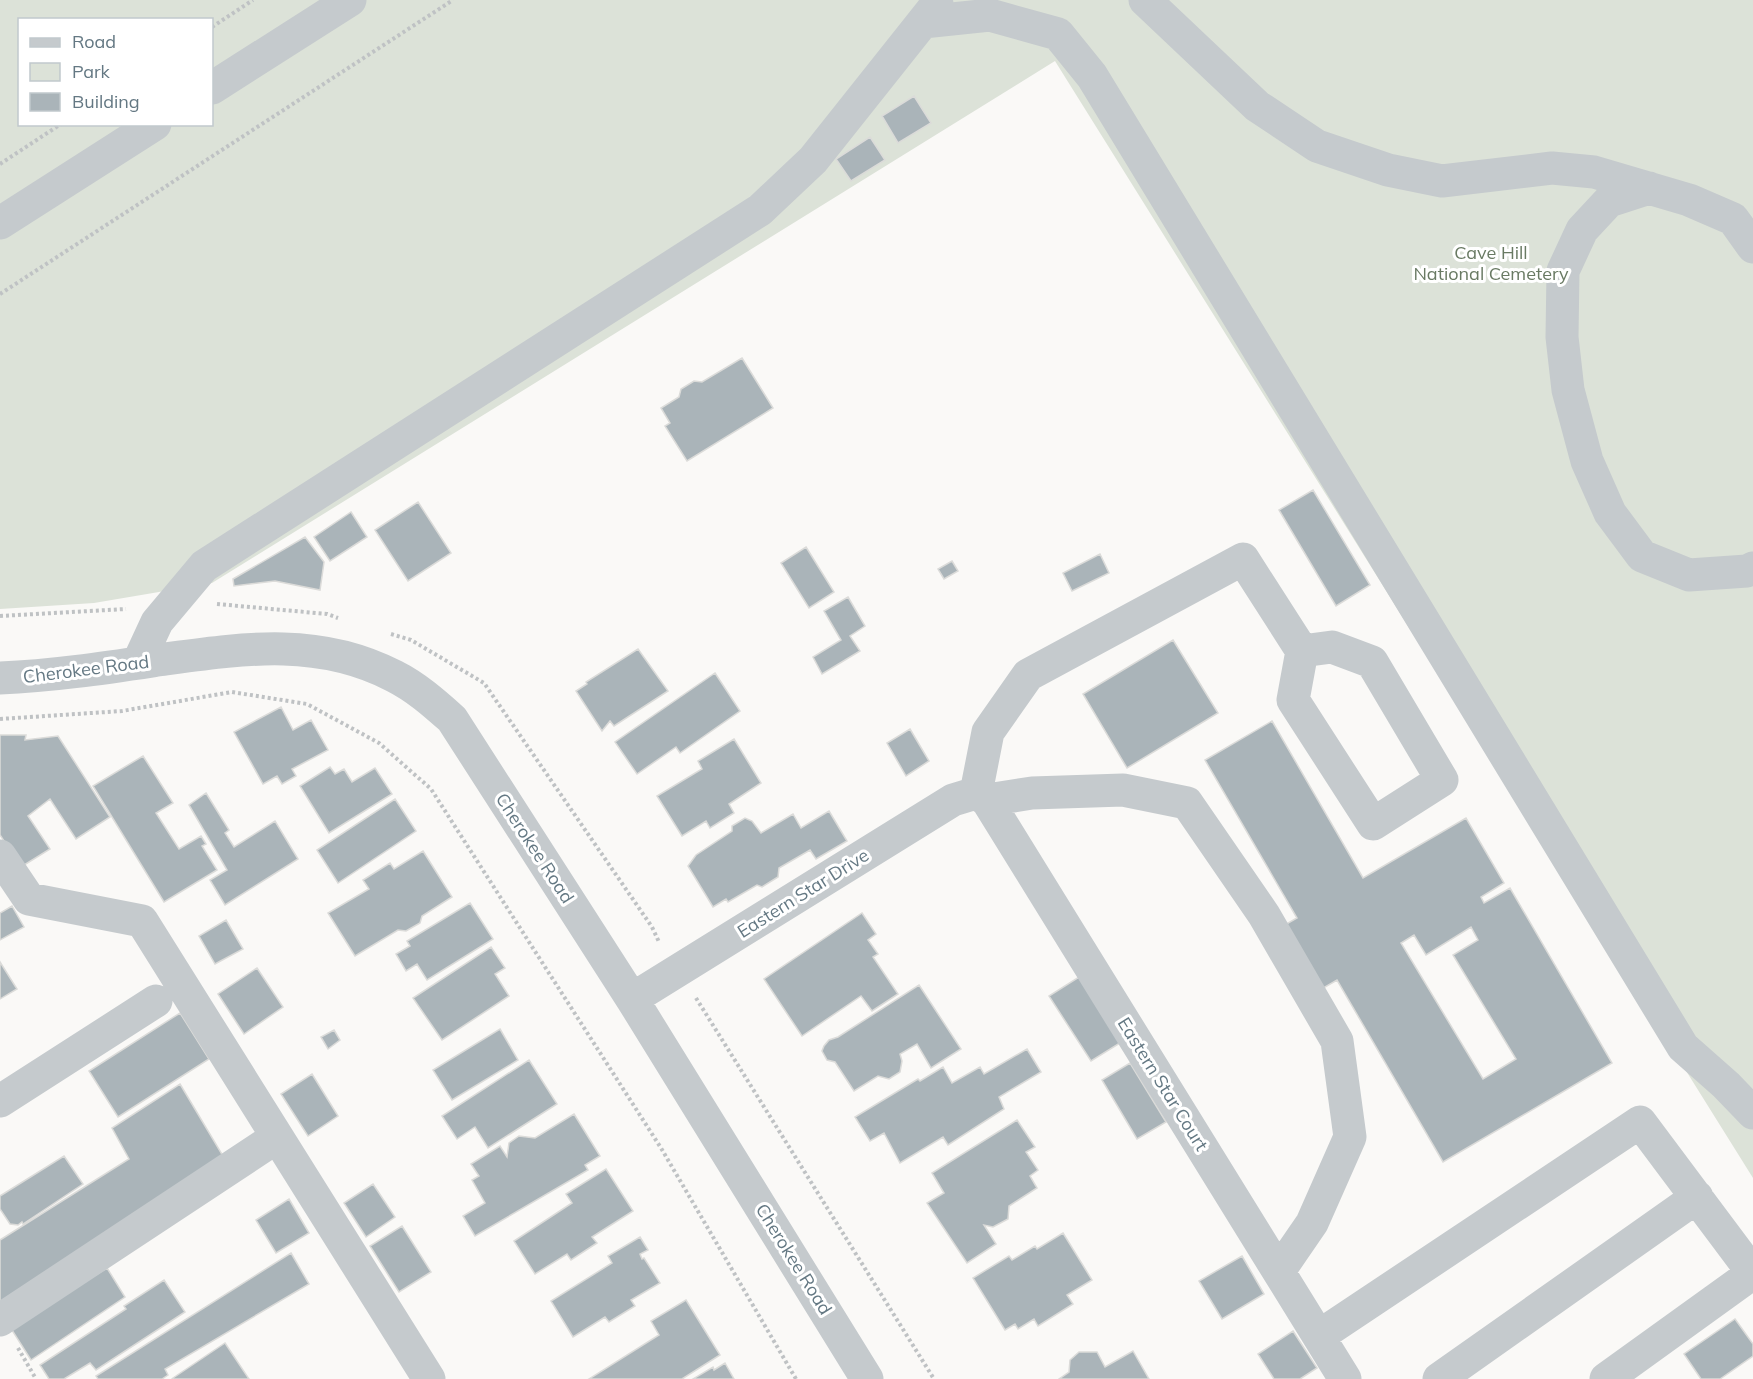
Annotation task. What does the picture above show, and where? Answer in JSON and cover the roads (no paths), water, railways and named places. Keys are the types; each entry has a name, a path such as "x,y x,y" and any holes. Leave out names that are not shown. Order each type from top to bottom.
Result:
{"street":[{"path":"213,87 350,0"},
{"path":"1145,0 1257,106 1317,146 1388,170 1442,181 1552,168 1594,172 1689,200 1733,219 1753,247"},
{"path":"138,663 157,622 204,566 760,210 813,160 932,11 990,15 1058,34 1092,76 1683,1047 1726,1085 1753,1113"},
{"path":"0,223 152,126"},
{"path":"1649,188 1609,201 1582,230 1563,271 1562,337 1568,390 1587,461 1610,513 1642,556 1689,575 1747,572 1753,568"},
{"path":"981,796 988,732 1028,675 1243,559 1302,651 1293,700 1373,824 1442,780 1372,662 1332,647 1302,651"},
{"name":"Cherokee Road","path":"0,678 44,676 242,649 292,649 323,651 344,656 393,675 422,693 452,719 632,999 867,1379"},
{"name":"Eastern Star Drive","path":"632,999 953,800 981,796 1123,790 1187,803 1264,915 1337,1041 1350,1137 1312,1223 1278,1271"},
{"name":"Eastern Star Court","path":"981,796 1345,1379"},
{"path":"0,856 29,899 142,921 429,1379"},
{"path":"0,1101 156,1001"},
{"path":"1319,1336 1640,1122 1753,1273 1606,1379"},
{"path":"0,1320 277,1137"},
{"path":"1439,1379 1696,1197"}],"park label":[{"name":"Cave Hill National Cemetery","path":"1491,262"}]}
